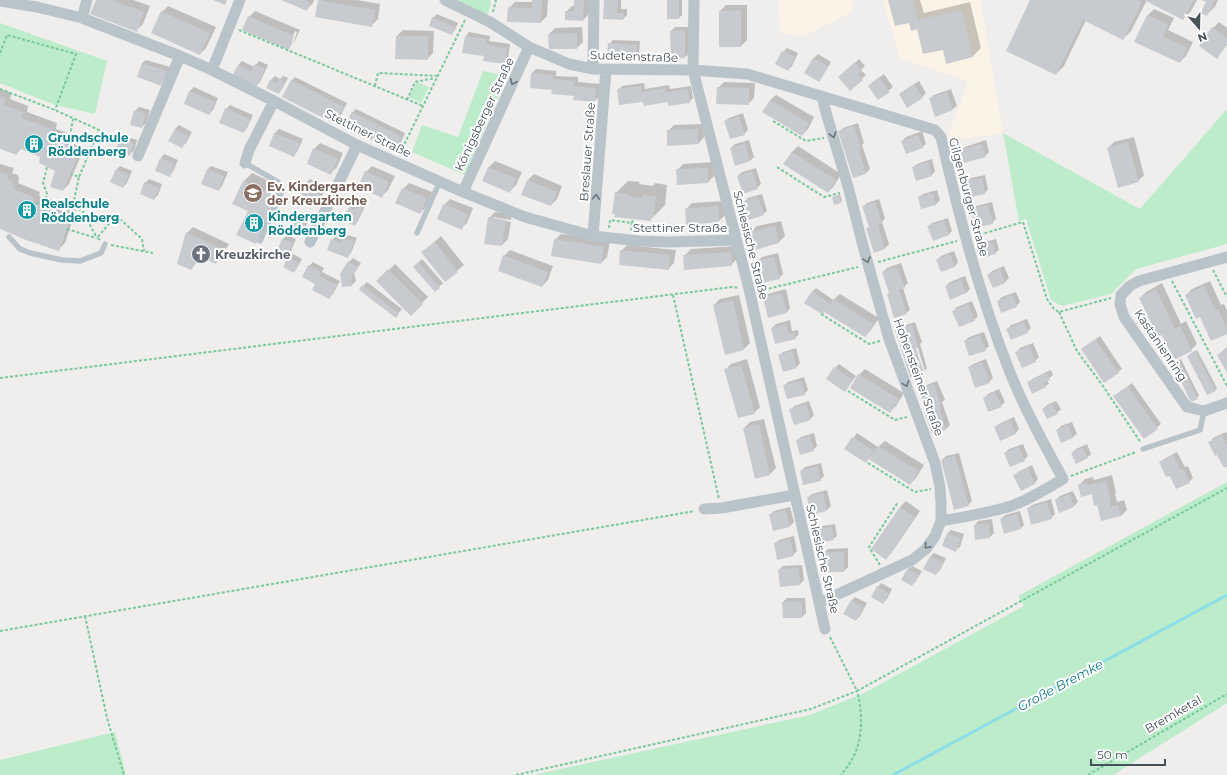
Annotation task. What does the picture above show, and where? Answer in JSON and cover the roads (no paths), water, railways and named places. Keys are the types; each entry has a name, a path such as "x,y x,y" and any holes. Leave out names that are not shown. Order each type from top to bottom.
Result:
{"street":[{"path":"82,18 87,0"},
{"path":"212,70 240,0"},
{"name":"Sudetenstraße","path":"446,0 490,22 529,47 569,64 606,70 693,70"},
{"path":"594,0 594,69"},
{"name":"Schlesische Straße","path":"694,0 693,70 748,289 825,629"},
{"name":"Stettiner Straße","path":"0,1 37,7 82,18 180,56 212,70 357,144 463,192 525,217 593,236 639,241 670,242 736,240"},
{"name":"Königsberger Straße","path":"463,192 529,47"},
{"path":"138,156 180,56"},
{"name":"Breslauer Straße","path":"593,236 606,70"},
{"name":"Gilgenburger Straße","path":"693,70 747,74 935,130 941,137 981,291 1009,370 1024,405 1063,479 1011,506 977,515 941,521"},
{"name":"Hohensteiner Straße","path":"819,603 912,560 926,549 935,536 941,521 940,487 936,463 889,339 849,190 822,97"},
{"path":"245,163 274,101"},
{"path":"310,242 357,144"},
{"name":"Kastanienring","path":"1204,411 1187,407 1124,317 1120,304 1121,296 1130,286 1139,281 1227,257"},
{"path":"1204,411 1227,403"},
{"name":"Schlesische Straße","path":"704,509 722,508 794,495"}],"lane":[{"path":"245,163 278,182 283,189 260,241"},
{"path":"417,233 440,181"},
{"path":"9,236 20,249 30,253 62,260 80,261 101,253 105,244"},
{"path":"1144,449 1200,430 1204,411"}],"waterway":[{"name":"Große Bremke","path":"893,775 1227,595"}],"place":[{"name":"Grundschule Röddenberg","path":"34,144"},
{"name":"Ev. Kindergarten der Kreuzkirche","path":"253,193"},
{"name":"Realschule Röddenberg","path":"27,210"},
{"name":"Kindergarten Röddenberg","path":"254,223"},
{"name":"Kreuzkirche","path":"201,254"}]}
